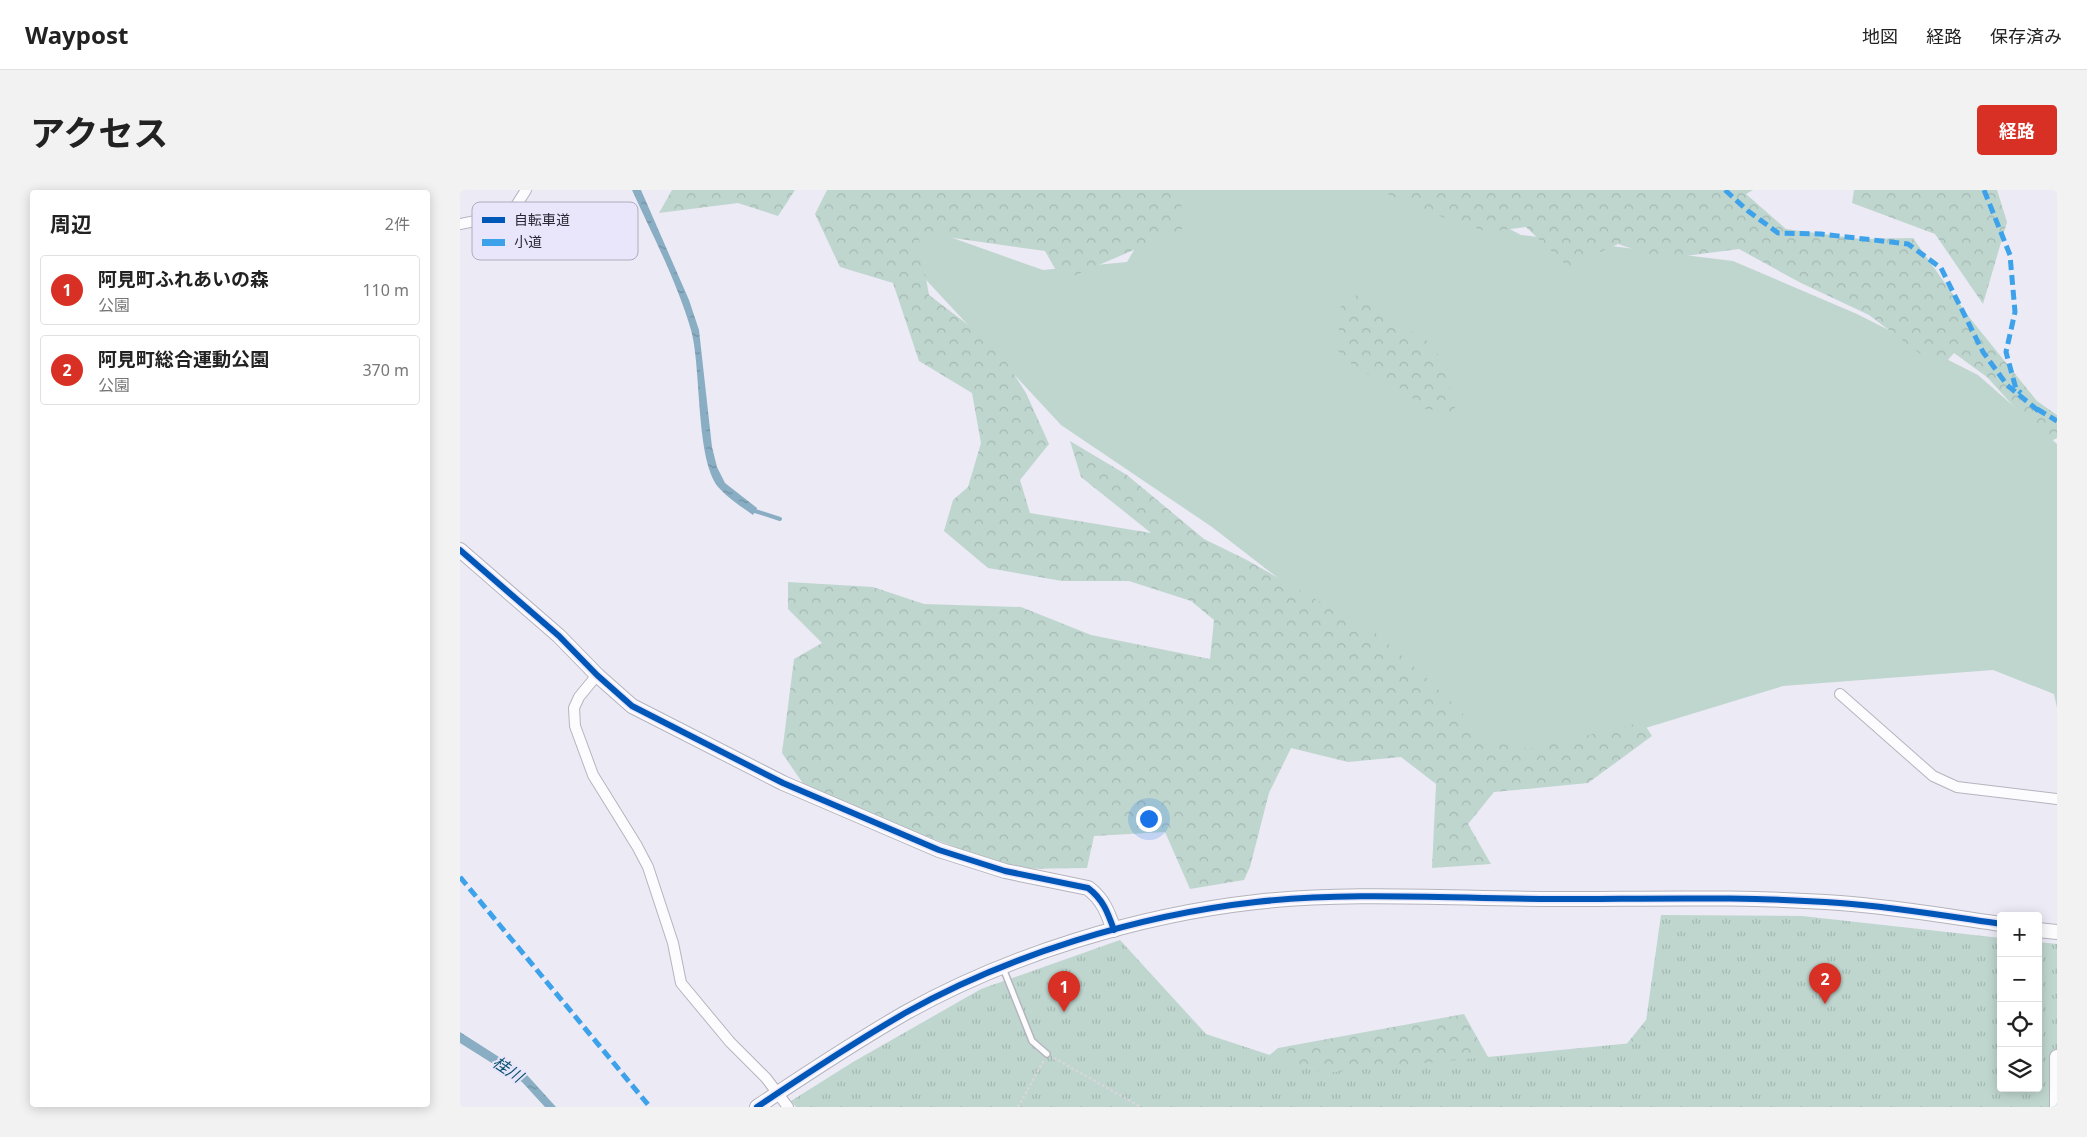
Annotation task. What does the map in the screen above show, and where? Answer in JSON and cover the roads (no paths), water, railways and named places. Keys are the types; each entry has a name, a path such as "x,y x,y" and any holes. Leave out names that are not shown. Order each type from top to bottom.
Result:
{"street":[{"path":"518,202 526,190"},
{"path":"460,550 559,636 597,675 632,706 783,783 940,850 1005,871 1088,888 1097,894 1106,908 1114,930"},
{"path":"597,675 578,697 574,708 575,726 593,775 637,846 648,868 673,943 682,982 730,1042 766,1078 788,1107"},
{"path":"1840,694 1933,776 1957,787 2057,799"},
{"path":"758,1107 907,1012 958,986 1002,967 1053,948 1114,930 1194,912 1256,902 1319,898 1394,897 1783,900 1889,908 1997,923"},
{"path":"2042,930 2057,932"},
{"path":"2056,1107 2057,1057"}],"lane":[{"path":"1002,967 1032,1041 1047,1054"}],"water":[{"path":"632,190 641,190 689,300 699,330 712,447 717,467 725,483 757,508 753,515 724,493 712,476 706,459 700,414 697,368 691,330 672,277"},
{"name":"桂川","path":"460,1032 527,1075 556,1107 545,1107 522,1082 460,1043"}],"waterway":[{"path":"752,510 780,519"}],"place":[{"name":"阿見町総合運動公園","path":"1825,1004"},
{"name":"阿見町ふれあいの森","path":"1064,1012"}]}
